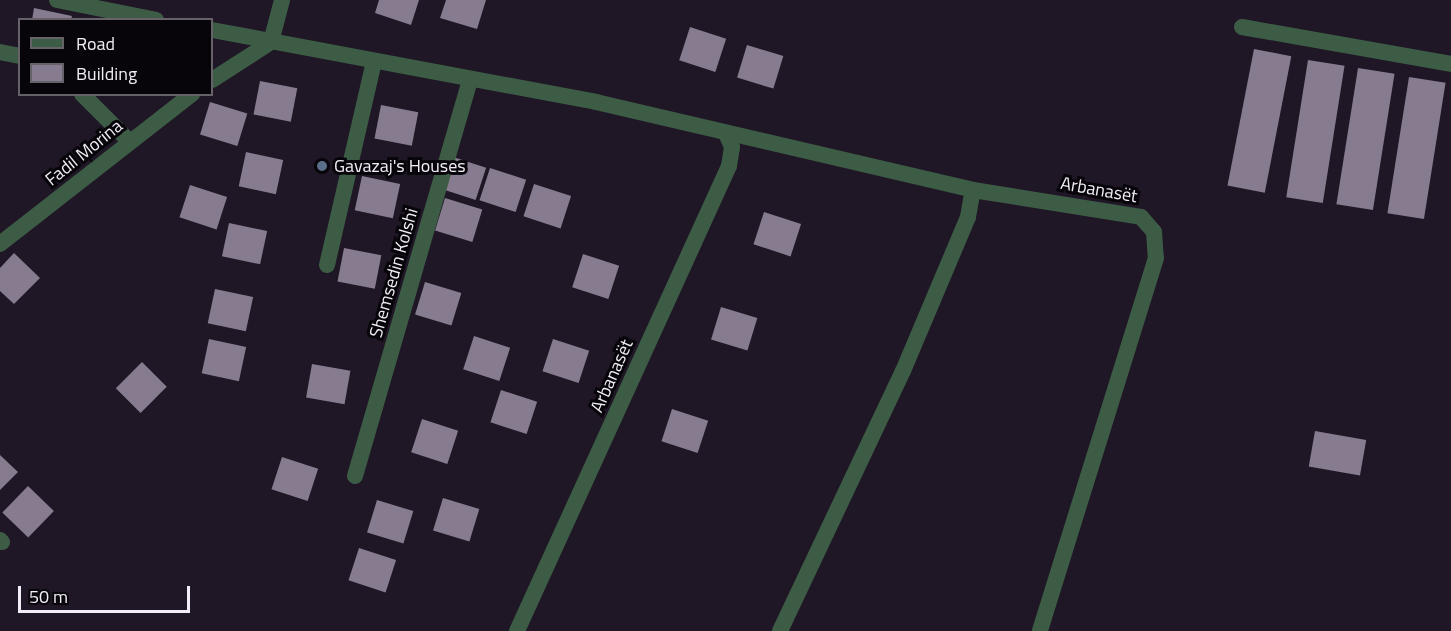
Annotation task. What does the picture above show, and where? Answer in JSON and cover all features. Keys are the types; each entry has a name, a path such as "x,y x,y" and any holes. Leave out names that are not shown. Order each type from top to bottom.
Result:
{"street":[{"path":"57,0 146,18"},
{"path":"213,79 271,42 282,0"},
{"path":"1242,27 1451,64"},
{"name":"Arbanasët","path":"213,30 471,81 596,102 727,136 973,190 1141,217 1154,232 1156,258 1040,631"},
{"path":"0,52 18,56"},
{"path":"327,265 374,62"},
{"name":"Shemsedin Kolshi","path":"355,476 471,81"},
{"path":"84,96 129,141"},
{"name":"Fadil Morina","path":"0,244 189,96"},
{"name":"Arbanasët","path":"517,631 729,166 732,147 727,136"},
{"path":"780,631 903,371 968,217 973,190"}],"building":[{"path":"379,0 419,0 411,25 375,13"},
{"path":"446,0 486,0 477,29 440,18"},
{"path":"34,8 72,16 72,18 32,18"},
{"path":"690,27 726,39 715,72 679,60"},
{"path":"747,45 783,56 773,89 737,78"},
{"path":"1254,49 1291,56 1265,193 1227,185"},
{"path":"1308,60 1345,66 1323,203 1286,197"},
{"path":"1358,68 1395,74 1373,210 1336,204"},
{"path":"1409,77 1446,83 1424,219 1387,213"},
{"path":"260,81 297,88 291,122 254,114"},
{"path":"210,102 247,113 237,146 200,135"},
{"path":"381,105 418,112 412,146 375,138"},
{"path":"246,152 283,160 276,194 239,186"},
{"path":"450,156 486,168 476,200 439,188"},
{"path":"490,168 526,180 516,212 479,200"},
{"path":"362,176 400,184 393,218 355,210"},
{"path":"534,184 571,196 561,228 523,216"},
{"path":"190,185 227,197 217,229 179,217"},
{"path":"445,198 482,209 472,242 435,231"},
{"path":"764,212 801,224 791,256 753,244"},
{"path":"229,223 267,231 260,264 222,256"},
{"path":"344,248 381,255 375,289 338,281"},
{"path":"14,253 40,278 14,304 0,291 0,268"},
{"path":"583,254 619,266 608,299 572,287"},
{"path":"425,282 461,293 451,326 415,315"},
{"path":"215,289 253,297 246,331 208,323"},
{"path":"721,307 757,318 747,351 711,340"},
{"path":"474,336 510,348 499,381 463,369"},
{"path":"209,339 246,347 239,381 202,373"},
{"path":"553,339 589,351 579,383 542,371"},
{"path":"142,362 167,387 141,413 116,388"},
{"path":"312,364 350,371 345,404 306,397"},
{"path":"501,390 537,402 527,434 490,422"},
{"path":"672,409 708,421 698,453 661,441"},
{"path":"422,419 458,431 447,464 411,452"},
{"path":"1315,431 1366,440 1360,475 1309,466"},
{"path":"0,455 18,472 0,490"},
{"path":"282,457 318,469 308,501 271,489"},
{"path":"28,486 54,511 28,538 2,513"},
{"path":"443,498 479,509 469,542 433,531"},
{"path":"377,500 413,511 403,544 367,533"},
{"path":"359,548 396,560 386,592 348,580"}],"place":[{"name":"Gavazaj's Houses","path":"322,166"}]}
